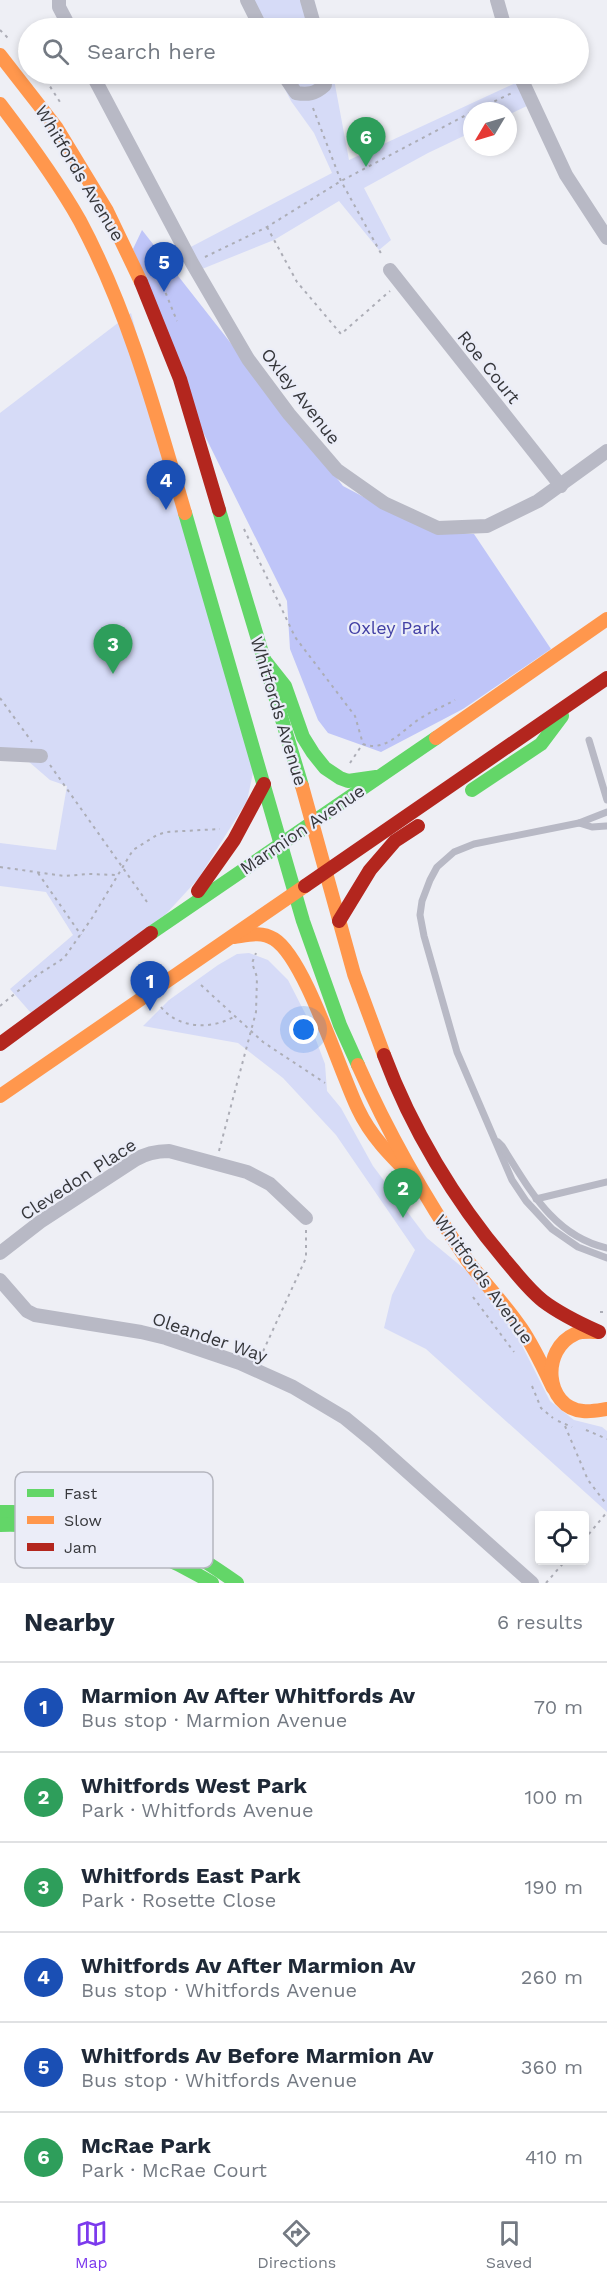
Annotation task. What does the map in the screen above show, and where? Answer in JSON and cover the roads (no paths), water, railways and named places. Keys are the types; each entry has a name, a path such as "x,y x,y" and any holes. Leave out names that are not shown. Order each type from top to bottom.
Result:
{"main road":[{"name":"Whitfords Avenue","path":"0,56 18,79"},
{"name":"Whitfords Avenue","path":"22,84 56,128 107,212 139,276 180,380 312,821 354,974 391,1074 413,1120 453,1189 486,1238 524,1283 553,1308 604,1333"},
{"name":"Whitfords Avenue","path":"0,104 67,200 95,254 127,327 148,387 294,892 322,977 351,1050 373,1100 418,1183 453,1240 520,1326 537,1353 553,1388"},
{"name":"Marmion Avenue","path":"0,1044 184,909 312,821 328,813 607,619"},
{"path":"262,657 286,688 300,729 313,753 328,771 346,781 381,776"},
{"path":"0,1096 607,678"},
{"path":"463,796 542,744 574,700"},
{"path":"184,909 229,850 245,825 264,784"},
{"path":"339,921 370,870 395,841 434,815"},
{"path":"234,937 262,934 272,938 278,942 298,968 358,1110 374,1138 418,1183"},
{"path":"604,1333 579,1332 559,1344 553,1354 549,1377 553,1388 565,1404 607,1421"},
{"path":"583,1412 607,1409"},
{"path":"0,1512 15,1511"},
{"path":"0,1525 15,1526"},
{"path":"213,1567 237,1583"},
{"path":"185,1568 212,1583"}],"street":[{"path":"58,0 65,18"},
{"path":"247,0 256,18"},
{"path":"308,0 312,18"},
{"path":"497,0 502,18"},
{"name":"Oxley Avenue","path":"97,84 192,263 248,359 289,414 337,470 384,502 438,528 487,526 538,501 607,451"},
{"path":"290,84 296,93 309,95 325,84"},
{"path":"524,84 566,175 607,238"},
{"name":"Roe Court","path":"390,270 561,486"},
{"path":"0,754 41,756"},
{"name":"Clevedon Place","path":"0,1253 40,1222 142,1155 169,1151 247,1172 270,1185 306,1218"},
{"name":"Oleander Way","path":"0,1280 27,1311 35,1316 166,1338 255,1369 301,1392 345,1418 374,1441 532,1583"}],"lane":[{"path":"590,740 607,800"},
{"path":"579,824 606,827 604,819 607,812"},
{"path":"607,812 579,824 474,844 454,852 437,867 422,901 420,915 457,1052 512,1180 526,1202 564,1239 607,1258"},
{"path":"495,1140 502,1146 547,1212 565,1229 587,1242 607,1248"},
{"path":"536,1198 607,1182"}],"place":[{"name":"McRae Park","path":"366,167"},
{"name":"Whitfords Av Before Marmion Av","path":"164,292"},
{"name":"Whitfords Av After Marmion Av","path":"166,510"},
{"name":"Whitfords East Park","path":"113,674"},
{"name":"Marmion Av After Whitfords Av","path":"150,1011"},
{"name":"Whitfords West Park","path":"403,1218"}],"park label":[{"name":"Oxley Park","path":"394,627"}]}
